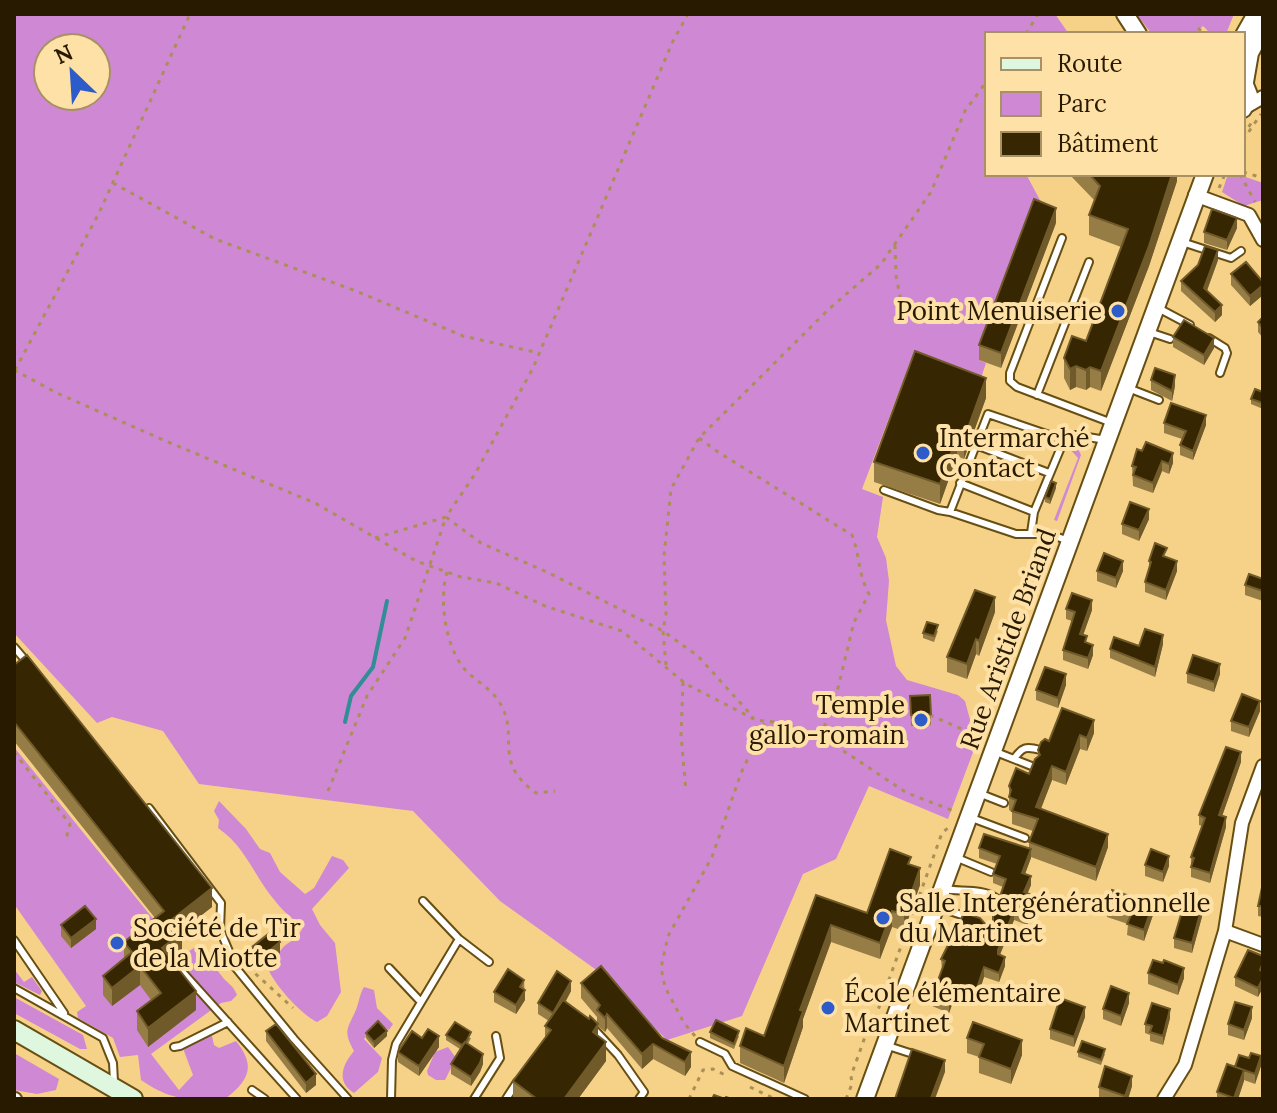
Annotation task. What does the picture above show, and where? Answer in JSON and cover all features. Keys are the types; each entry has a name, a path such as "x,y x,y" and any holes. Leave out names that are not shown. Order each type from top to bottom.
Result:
{"main road":[{"path":"14,1030 108,1094 133,1099"}],"street":[{"path":"1125,14 1137,32"},
{"path":"1245,33 1256,14"},
{"path":"1252,87 1250,53 1263,29"},
{"name":"Rue Aristide Briand","path":"865,1099 1201,176"},
{"path":"1195,195 1257,211 1263,240"},
{"path":"1164,1099 1185,1065 1225,931 1242,823 1263,766"},
{"path":"1225,931 1263,945"}],"lane":[{"path":"1062,238 1010,373 1010,381 1109,432"},
{"path":"1178,241 1231,258 1241,251"},
{"path":"1037,395 1089,262"},
{"path":"1154,307 1171,313 1193,327"},
{"path":"1146,330 1170,339"},
{"path":"1203,334 1225,348 1227,353 1220,373"},
{"path":"1125,387 1159,400"},
{"path":"950,512 988,414 1064,440"},
{"path":"1031,533 1034,512 1064,440 1075,435 1109,432"},
{"path":"976,445 1049,473"},
{"path":"960,483 1034,512"},
{"path":"884,490 1016,534 1049,534 1069,541"},
{"path":"14,647 27,662"},
{"path":"1014,759 1021,749 1029,746 1040,750"},
{"path":"992,750 1034,767"},
{"path":"978,793 1004,803"},
{"path":"143,802 221,903 220,930 236,968 348,1099"},
{"path":"969,817 1025,838"},
{"path":"955,857 991,872"},
{"path":"944,889 982,891 996,898"},
{"path":"423,901 459,939 489,962"},
{"path":"937,907 973,919"},
{"path":"391,1099 392,1060 396,1044 459,939"},
{"path":"14,940 65,1016"},
{"path":"178,967 296,1099"},
{"path":"389,968 420,1001"},
{"path":"14,988 103,1038 113,1063 108,1094"},
{"path":"174,1047 228,1022"},
{"path":"588,1023 618,1055 644,1092 639,1099"},
{"path":"474,1099 500,1058 496,1036"},
{"path":"700,1042 725,1054 732,1066 805,1099"},
{"path":"885,1045 928,1060"},
{"path":"506,1099 520,1077"},
{"path":"252,1090 265,1099"}],"path":[{"path":"190,14 113,183 14,370 57,393 315,503 428,565 496,583 545,606 622,631 683,682 756,720 783,723 821,736 907,793 969,817"},
{"path":"328,791 367,696 405,638 446,517 475,474 539,353 673,41 688,14"},
{"path":"1027,32 1038,14"},
{"path":"1198,28 1202,32"},
{"path":"666,666 664,556 671,489 699,438 829,309 881,264 931,192 965,111 985,84"},
{"path":"1245,137 1263,111"},
{"path":"1219,188 1224,176"},
{"path":"1242,176 1257,211"},
{"path":"113,183 215,239 356,291 463,336 539,353"},
{"path":"895,245 896,276 905,322"},
{"path":"699,438 852,535 861,580 869,594 854,622 838,688 821,736"},
{"path":"375,538 446,517"},
{"path":"446,517 481,543 549,573 663,631 698,656 756,720"},
{"path":"447,572 443,585 445,625 462,666 499,701 508,727 509,761 520,781 536,793 555,791"},
{"path":"683,682 681,735 686,791"},
{"path":"930,715 962,729"},
{"path":"700,1042 684,1023 671,999 661,968 668,936 712,857 741,773 765,723"},
{"path":"14,752 70,824 66,839"},
{"path":"846,1099 852,1084 851,1076 898,952"},
{"path":"236,968 250,967 293,1008"},
{"path":"689,1099 703,1070 713,1069 725,1075"},
{"path":"750,1087 775,1099"}],"green space":[{"path":"14,14 1055,14 1068,32 985,32 985,176 1027,176 1041,202 979,360 986,363 979,384 912,357 862,489 883,497 877,537 886,558 889,581 886,620 896,666 907,680 958,695 965,701 972,727 981,731 948,819 869,786 836,859 803,874 742,1016 667,1040 595,969 500,901 413,811 199,784 163,731 112,717 97,723 14,633"},
{"path":"1136,14 1234,14 1227,32 1209,32 1203,26 1199,32 1150,32"},
{"path":"1227,176 1243,176 1263,183 1263,200 1244,206 1222,192"},
{"path":"1073,439 1081,455 1057,521 1054,520 1078,458 1069,448"},
{"name":"Société de Tir de la Miotte","path":"14,747 188,962 186,953 197,946 203,949 235,991 237,995 231,1001 221,1003 151,1054 179,1090 193,1075 184,1051 186,1042 201,1035 212,1036 214,1045 219,1048 236,1041 246,1058 247,1073 225,1099 181,1098 152,1087 141,1080 138,1055 120,1057 113,1038 78,1018 77,1012 86,1006 14,904"},
{"path":"219,801 260,849 270,853 280,872 305,894 314,888 332,856 343,860 349,868 312,909 335,943 341,992 327,1016 317,1022 289,999 268,968 302,929 268,892 236,844 218,828 219,820 214,811"},
{"path":"14,969 24,982 32,977 42,991 40,995 14,982"},
{"path":"364,987 374,990 377,1008 393,1024 389,1030 378,1024 364,1039 382,1058 378,1072 354,1093 345,1084 343,1073 354,1051 348,1028"},
{"path":"14,997 83,1035 87,1049 80,1049 14,1013"},
{"path":"448,1047 456,1058 445,1080 436,1080 427,1071 435,1052"},
{"path":"14,1053 59,1079 56,1090 37,1094 14,1090"}],"building":[{"path":"1091,176 1171,176 1149,246 1101,371 1076,366 1070,369 1064,358 1072,336 1086,341 1128,229 1089,215 1100,186"},
{"path":"1034,199 1056,208 1001,353 979,345"},
{"path":"1212,209 1237,218 1227,240 1204,232"},
{"path":"1205,246 1218,250 1204,288 1222,305 1215,312 1181,281 1198,265"},
{"path":"1246,262 1263,282 1250,296 1231,274"},
{"path":"1184,320 1214,338 1204,355 1173,337"},
{"path":"915,351 986,378 964,439 957,436 940,484 874,462"},
{"path":"1155,368 1175,375 1172,391 1151,380"},
{"path":"1255,389 1263,392 1263,403 1251,399"},
{"path":"1171,403 1206,415 1193,451 1180,445 1186,431 1164,423"},
{"path":"1146,442 1173,453 1169,464 1162,461 1153,483 1133,475 1137,449 1142,451"},
{"path":"1051,481 1056,483 1050,499 1045,497"},
{"path":"1130,502 1149,509 1139,530 1122,524"},
{"path":"1155,543 1167,548 1163,556 1177,561 1166,590 1145,582"},
{"path":"1104,553 1123,561 1116,578 1097,571"},
{"path":"1249,574 1263,579 1263,591 1245,585"},
{"path":"975,590 995,597 967,664 947,657"},
{"path":"1072,593 1092,600 1080,634 1087,636 1085,642 1093,645 1088,658 1063,650 1075,612 1066,609"},
{"path":"927,622 938,625 934,636 923,633"},
{"path":"1145,629 1163,635 1155,667 1110,649 1114,637 1139,646"},
{"path":"27,655 212,888 171,920 182,932 162,948 196,991 148,1028 137,1011 161,993 140,966 112,988 103,976 132,952 124,942 164,911 14,722 14,665"},
{"path":"1193,655 1220,664 1214,682 1187,673"},
{"path":"1045,667 1066,674 1058,698 1036,690"},
{"path":"1242,694 1260,701 1249,727 1231,721"},
{"path":"930,695 931,714 911,715 910,696"},
{"path":"1062,708 1094,720 1087,738 1080,735 1066,772 1052,766 1036,807 1108,834 1096,867 1029,842 1038,819 1012,811 1016,800 1009,797 1009,786 1016,768 1029,774 1040,755 1041,742 1045,739 1049,741"},
{"path":"1226,747 1241,752 1219,815 1226,817 1210,873 1191,867 1194,858 1191,857 1205,818 1199,815"},
{"path":"984,834 1031,849 1022,873 1031,876 1024,892 1034,896 1027,915 1014,911 998,950 998,954 1005,957 999,973 984,967 976,991 956,985 949,1004 932,997 945,961 941,959 964,913 980,918 986,925 993,922 1006,879 993,874 1000,856 979,848"},
{"path":"890,849 911,857 908,864 920,868 904,914 892,911 880,943 831,925 800,1010 803,1011 784,1066 740,1046 746,1028 764,1036 816,895 867,913"},
{"path":"1151,849 1169,856 1163,872 1145,865"},
{"path":"1263,883 1263,906 1258,906"},
{"path":"1112,890 1153,904 1144,930 1127,924 1131,915 1107,906"},
{"path":"1186,898 1203,903 1192,943 1174,938"},
{"path":"85,906 96,919 71,938 61,925"},
{"path":"272,931 280,942 260,958 252,947"},
{"path":"1248,950 1263,956 1260,970 1263,978 1258,988 1235,977"},
{"path":"1153,960 1163,963 1164,960 1184,968 1178,985 1148,973"},
{"path":"601,966 662,1038 691,1052 685,1062 653,1044 642,1054 607,1014 605,1018 597,1010 600,1005 581,983"},
{"path":"508,969 524,980 520,987 525,990 516,1005 494,992"},
{"path":"557,971 571,981 553,1013 538,1003"},
{"path":"1111,986 1129,993 1121,1016 1103,1009"},
{"path":"1060,998 1085,1007 1074,1037 1050,1029"},
{"path":"563,1000 589,1019 590,1016 598,1024 593,1032 606,1042 564,1099 537,1099 513,1081 551,1030 545,1026"},
{"path":"1235,1002 1252,1007 1244,1030 1228,1024"},
{"path":"1152,1003 1170,1009 1163,1036 1150,1032 1152,1026 1145,1024"},
{"path":"716,1020 739,1031 734,1044 710,1032"},
{"path":"378,1021 387,1031 374,1042 366,1033"},
{"path":"455,1022 471,1032 462,1045 446,1035"},
{"path":"973,1022 1022,1040 1011,1069 979,1057 984,1044 967,1038"},
{"path":"276,1024 316,1074 306,1083 266,1031"},
{"path":"428,1029 439,1036 419,1066 398,1052 412,1031 422,1038"},
{"path":"1082,1041 1105,1049 1101,1060 1078,1052"},
{"path":"465,1042 483,1054 471,1077 451,1064"},
{"path":"912,1049 945,1060 931,1098 935,1099 895,1099"},
{"path":"1251,1053 1261,1056 1255,1074 1235,1067 1239,1055 1249,1058"},
{"path":"1227,1064 1244,1070 1234,1098 1217,1092"},
{"path":"1105,1066 1132,1076 1125,1096 1099,1087"}],"waterway":[{"path":"345,722 351,696 373,667 387,601"}],"place":[{"name":"Point Menuiserie","path":"1118,311"},
{"name":"Intermarché Contact","path":"923,453"},
{"name":"Temple gallo-romain","path":"921,720"},
{"name":"Salle Intergénérationnelle du Martinet","path":"883,918"},
{"name":"Société de Tir de la Miotte","path":"117,943"},
{"name":"École élémentaire Martinet","path":"828,1008"}]}
